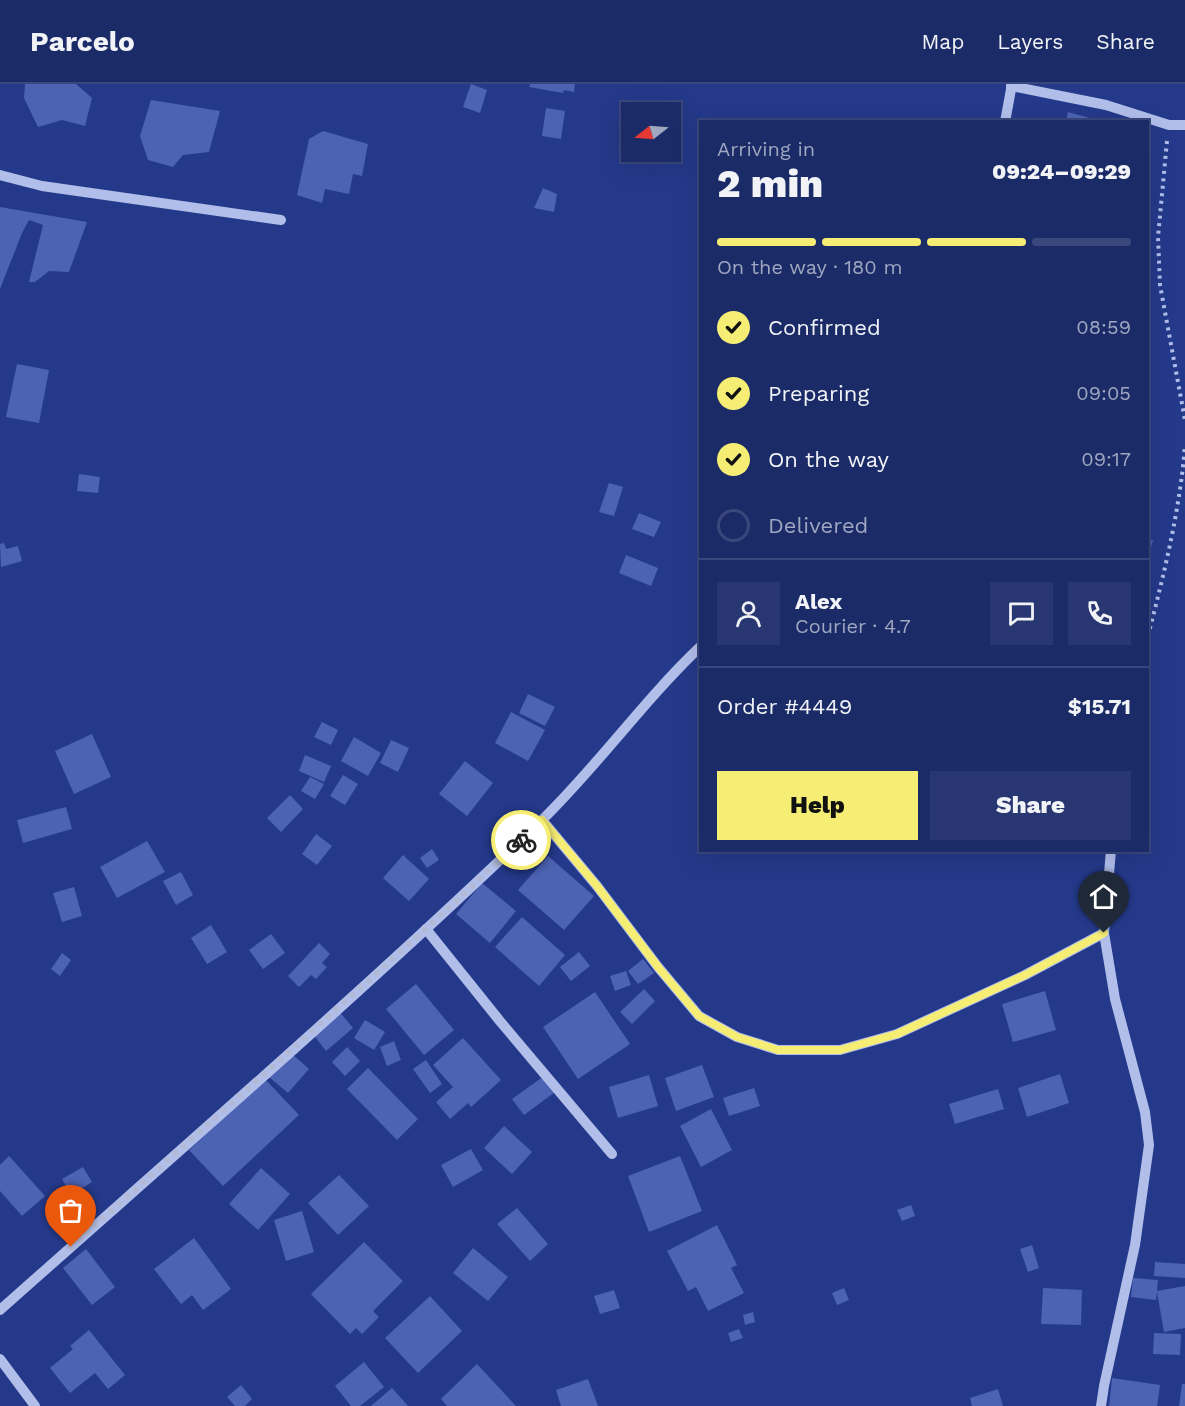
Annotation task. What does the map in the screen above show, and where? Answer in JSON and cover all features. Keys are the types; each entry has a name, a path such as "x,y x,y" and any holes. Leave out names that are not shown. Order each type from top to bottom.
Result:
{"street":[{"path":"1005,120 1011,85 1106,105 1168,125 1185,125"},
{"path":"0,175 42,186 281,220"},
{"path":"0,1310 426,929 542,820 681,665 699,648"},
{"path":"542,820 604,894 658,967 699,1016 737,1037 778,1050 840,1050 897,1034 1025,975 1104,933"},
{"path":"1101,1406 1135,1245 1149,1145 1145,1112 1115,999 1104,933 1111,852"},
{"path":"426,929 612,1154"},
{"path":"0,1359 34,1406"}],"path":[{"path":"1168,125 1158,237 1160,285 1185,420"},
{"path":"1149,632 1182,481 1185,445"}],"building":[{"path":"25,84 76,84 92,98 85,126 62,120 38,127 24,98"},
{"path":"471,84 487,90 480,113 463,107"},
{"path":"530,84 575,84 574,92 564,90 563,93 529,87"},
{"path":"151,100 220,111 209,152 183,155 173,167 148,160 140,136"},
{"path":"546,108 565,111 561,139 542,136"},
{"path":"1068,112 1097,120 1066,120"},
{"path":"323,131 368,144 362,176 353,174 349,194 325,189 322,203 297,195 309,139"},
{"path":"543,188 557,194 554,212 534,208"},
{"path":"0,207 87,222 69,272 49,271 35,282 29,282 43,225 29,220 0,289"},
{"path":"17,364 49,370 39,423 6,417"},
{"path":"79,474 100,477 98,493 77,491"},
{"path":"609,483 623,487 614,516 599,512"},
{"path":"639,513 661,522 654,537 632,529"},
{"path":"1149,539 1153,540 1149,555"},
{"path":"4,543 6,549 18,546 22,561 1,567 0,544"},
{"path":"626,555 658,568 651,586 619,573"},
{"path":"528,694 555,707 545,726 519,713"},
{"path":"511,712 545,730 528,761 495,743"},
{"path":"322,722 338,730 331,745 314,737"},
{"path":"92,734 111,777 74,794 55,751"},
{"path":"354,737 381,753 368,776 341,761"},
{"path":"391,740 409,748 398,772 380,763"},
{"path":"305,755 331,766 324,782 299,771"},
{"path":"465,761 493,783 467,816 439,794"},
{"path":"343,775 358,784 345,805 330,796"},
{"path":"310,777 324,784 315,799 301,791"},
{"path":"290,795 303,809 281,832 267,818"},
{"path":"66,807 72,829 23,843 17,820"},
{"path":"316,834 332,846 317,865 302,854"},
{"path":"147,841 165,872 117,898 100,867"},
{"path":"432,849 439,860 427,868 420,858"},
{"path":"403,855 429,879 409,901 383,878"},
{"path":"548,856 594,896 564,930 518,890"},
{"path":"181,872 193,895 176,905 163,881"},
{"path":"482,883 516,911 490,943 456,914"},
{"path":"74,887 82,916 62,922 53,893"},
{"path":"522,917 565,955 539,986 495,947"},
{"path":"211,925 227,952 207,964 191,938"},
{"path":"271,934 285,953 263,969 249,950"},
{"path":"319,943 330,954 322,963 327,967 316,979 311,975 299,987 288,976"},
{"path":"579,952 590,966 571,981 560,967"},
{"path":"62,953 71,960 60,976 51,969"},
{"path":"643,959 654,973 638,984 628,971"},
{"path":"626,971 631,985 615,991 610,976"},
{"path":"416,984 454,1030 424,1055 386,1009"},
{"path":"644,989 655,1001 632,1024 620,1012"},
{"path":"1045,991 1056,1030 1013,1042 1002,1004"},
{"path":"595,992 630,1044 578,1079 543,1027"},
{"path":"338,1010 353,1028 326,1051 312,1033"},
{"path":"365,1020 385,1032 374,1050 354,1038"},
{"path":"463,1038 501,1080 471,1107 468,1103 450,1119 436,1102 453,1087 433,1065"},
{"path":"394,1041 401,1060 387,1066 380,1047"},
{"path":"347,1047 360,1061 345,1076 332,1062"},
{"path":"291,1053 309,1069 288,1093 269,1077"},
{"path":"426,1060 442,1084 430,1093 413,1069"},
{"path":"702,1065 714,1097 676,1111 665,1078"},
{"path":"368,1068 418,1119 397,1140 347,1089"},
{"path":"1060,1074 1069,1103 1027,1117 1018,1088"},
{"path":"649,1075 658,1106 618,1118 609,1087"},
{"path":"544,1076 555,1092 524,1115 512,1099"},
{"path":"265,1079 299,1115 223,1186 189,1150"},
{"path":"754,1088 760,1106 729,1116 723,1098"},
{"path":"998,1089 1004,1109 955,1124 949,1104"},
{"path":"711,1109 732,1150 701,1167 680,1126"},
{"path":"504,1126 532,1152 512,1174 484,1148"},
{"path":"471,1149 483,1170 453,1187 441,1165"},
{"path":"9,1156 45,1196 22,1216 0,1191 0,1165"},
{"path":"680,1156 702,1211 649,1232 628,1176"},
{"path":"83,1167 92,1182 71,1195 62,1179"},
{"path":"261,1168 290,1194 258,1230 229,1204"},
{"path":"339,1175 369,1206 338,1235 308,1203"},
{"path":"911,1205 915,1216 902,1221 897,1210"},
{"path":"517,1208 548,1244 530,1261 497,1224"},
{"path":"302,1211 314,1252 286,1261 274,1220"},
{"path":"717,1225 737,1265 731,1268 744,1293 708,1311 696,1287 688,1291 667,1251"},
{"path":"194,1238 231,1289 203,1310 192,1295 181,1304 154,1269"},
{"path":"364,1242 403,1281 373,1311 379,1317 362,1334 356,1328 350,1334 311,1294"},
{"path":"1032,1245 1039,1268 1028,1272 1020,1249"},
{"path":"473,1248 508,1277 488,1301 453,1273"},
{"path":"86,1249 115,1287 92,1305 63,1268"},
{"path":"1155,1262 1185,1264 1185,1278 1154,1276"},
{"path":"1133,1278 1158,1280 1157,1291 1185,1286 1185,1328 1164,1332 1157,1292 1156,1300 1131,1297"},
{"path":"844,1288 849,1300 837,1305 832,1293"},
{"path":"1043,1288 1082,1290 1081,1325 1041,1324"},
{"path":"614,1290 620,1308 600,1314 594,1296"},
{"path":"430,1296 462,1331 418,1373 385,1338"},
{"path":"753,1312 755,1322 745,1325 743,1315"},
{"path":"739,1329 743,1338 731,1342 728,1333"},
{"path":"89,1330 125,1375 108,1389 95,1373 70,1393 50,1368 73,1349 70,1346"},
{"path":"1154,1333 1181,1334 1180,1355 1153,1354"},
{"path":"364,1362 384,1387 360,1406 351,1406 335,1386"},
{"path":"477,1364 516,1406 447,1406 441,1399"},
{"path":"1112,1378 1160,1385 1157,1406 1109,1406"},
{"path":"588,1379 598,1406 561,1406 556,1390"},
{"path":"1182,1384 1185,1384 1185,1406 1179,1406"},
{"path":"241,1385 252,1399 245,1406 235,1406 227,1397"},
{"path":"392,1388 408,1406 371,1406"},
{"path":"998,1389 1003,1406 972,1406 970,1398"}],"way so far":[{"path":"71,1247 426,929 521,840"}],"route":[{"path":"521,840 542,820 699,1016 737,1037 778,1050 840,1050 897,1034 1025,975 1104,933"}]}
